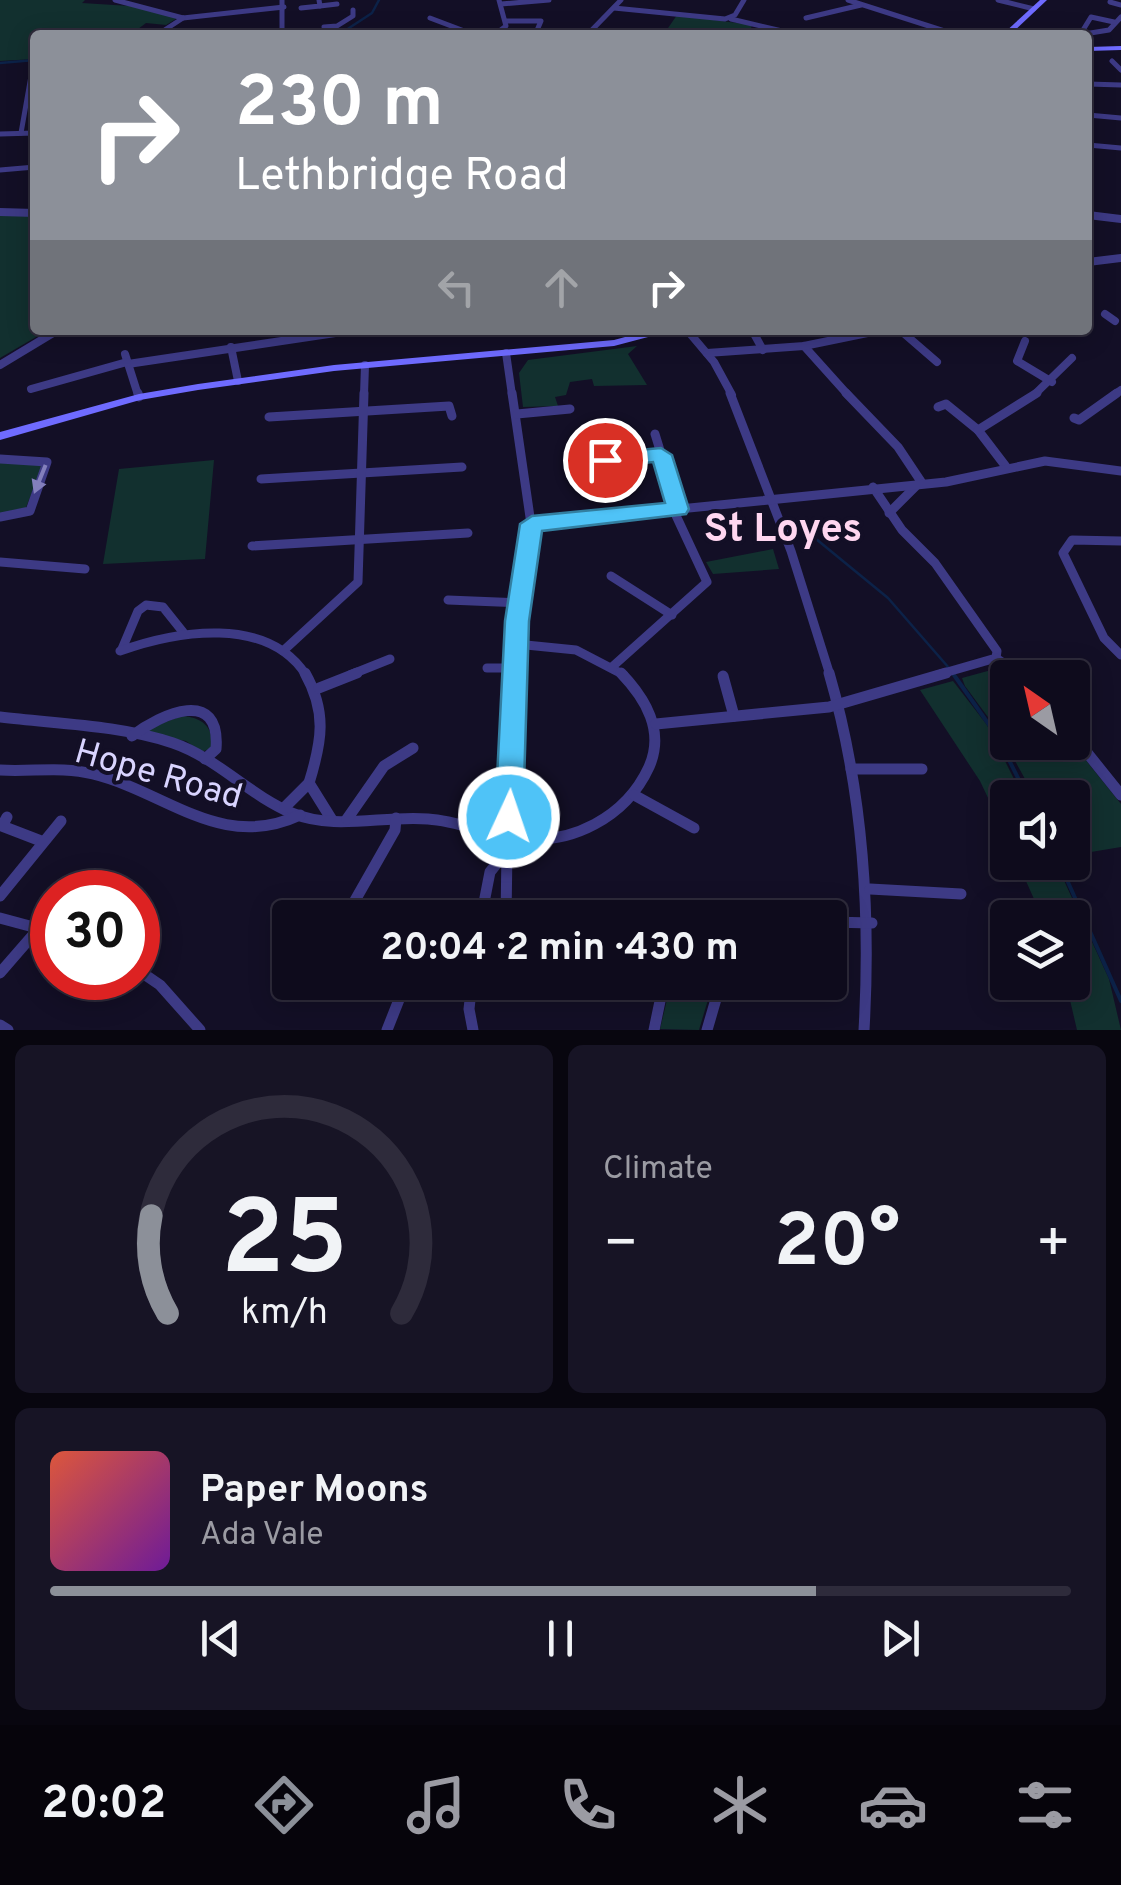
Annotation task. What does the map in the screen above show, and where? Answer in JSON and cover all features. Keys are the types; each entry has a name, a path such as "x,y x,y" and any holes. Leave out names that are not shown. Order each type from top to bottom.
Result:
{"main road":[{"path":"1011,30 1044,0"},
{"path":"1092,49 1121,48"},
{"path":"0,436 140,397 238,381 365,365 628,342 649,335"}],"street":[{"path":"115,0 169,8 183,18"},
{"path":"250,0 253,10"},
{"path":"506,22 500,2 549,0"},
{"path":"594,30 621,0"},
{"path":"731,18 744,0"},
{"path":"848,0 942,30"},
{"path":"998,0 1034,9"},
{"path":"1110,2 1121,5"},
{"path":"165,30 183,18 283,4 283,30"},
{"path":"301,8 336,4"},
{"path":"804,6 818,11 845,11 861,4"},
{"path":"614,8 731,18 772,30"},
{"path":"1097,8 1093,11 1118,19"},
{"path":"325,30 336,29 356,14 352,10"},
{"path":"806,18 818,11"},
{"path":"1082,30 1091,16 1118,19"},
{"path":"430,18 462,30"},
{"path":"1092,33 1109,30 1118,19"},
{"path":"506,22 542,27"},
{"path":"499,30 506,22"},
{"path":"786,30 790,27"},
{"path":"302,30 336,29"},
{"path":"1112,61 1121,70"},
{"path":"20,133 30,76"},
{"path":"1092,84 1121,85"},
{"path":"1092,115 1121,118"},
{"path":"0,134 30,133"},
{"path":"1092,144 1121,148"},
{"path":"0,170 30,167"},
{"path":"0,212 30,213"},
{"path":"1092,215 1121,218"},
{"path":"1092,262 1121,258"},
{"path":"0,365 50,335"},
{"path":"32,389 127,360 316,335"},
{"path":"692,335 708,352 771,498 799,568 840,702 870,889 872,923 864,1030"},
{"path":"755,335 763,350"},
{"path":"708,352 804,346 858,335"},
{"path":"906,335 933,356"},
{"path":"1025,341 1017,361 1052,382"},
{"path":"804,346 842,394 909,462 920,482"},
{"path":"231,348 238,381"},
{"path":"506,353 532,524 516,644 505,837 506,900"},
{"path":"978,430 1052,382 1072,358"},
{"path":"127,360 140,397"},
{"path":"282,651 355,587 365,365"},
{"path":"1076,419 1121,390"},
{"path":"938,407 946,404 978,430 1007,468"},
{"path":"269,417 449,406 452,416"},
{"path":"516,414 570,409"},
{"path":"1076,419 1090,426"},
{"path":"612,667 698,592 707,576 675,509 655,434"},
{"path":"605,460 661,455"},
{"path":"0,459 47,462 30,511 0,518"},
{"path":"532,524 946,482 1007,468 1064,461 1121,470"},
{"path":"261,479 462,467"},
{"path":"888,513 920,482"},
{"path":"873,487 888,513 935,563 997,651 996,658"},
{"path":"252,546 468,533"},
{"path":"1121,541 1072,540 1063,553 1104,638 1121,655"},
{"path":"0,562 85,569"},
{"path":"610,576 672,615"},
{"path":"448,600 519,603"},
{"path":"121,650 138,611 146,605 163,608 183,632"},
{"path":"121,650 183,632 240,635 282,651 310,674 319,688 326,728 324,752 310,783 285,807"},
{"path":"0,718 172,743 300,815 332,820 442,821 505,837 538,840 578,833 634,795 654,762 656,724 640,693 612,667 570,649 516,644"},
{"path":"319,688 390,658"},
{"path":"656,724 820,709 996,658"},
{"path":"487,668 516,668"},
{"path":"723,676 734,716"},
{"path":"132,736 170,713 202,712 211,717 218,732 216,749 205,759"},
{"path":"346,819 384,766 412,748"},
{"path":"1090,756 1121,795"},
{"name":"Hope Road","path":"0,770 72,769 137,790 191,814 244,828 289,823 300,815"},
{"path":"851,769 922,769"},
{"path":"310,783 332,820"},
{"path":"634,795 694,828"},
{"path":"8,817 2,826 41,840"},
{"path":"355,900 395,830 396,818"},
{"path":"0,896 41,840 61,822"},
{"path":"485,900 490,872 502,857 505,837"},
{"path":"870,889 962,894"},
{"path":"0,918 30,926"},
{"path":"847,922 872,923"},
{"path":"0,973 30,945"},
{"path":"160,986 194,1028"},
{"path":"388,1030 399,1000"},
{"path":"469,1000 473,1030"},
{"path":"654,1030 660,1000"},
{"path":"708,1030 716,1000"},
{"path":"0,1025 8,1030"}],"green space":[{"path":"0,0 85,0 82,3 130,6 179,17 166,25 146,23 137,30 30,30 30,59 0,61"},
{"path":"677,15 752,25 750,30 667,30"},
{"path":"0,214 30,215 30,335 39,335 0,358"},
{"path":"637,346 628,354 647,385 594,386 592,379 570,382 566,395 555,397 558,406 523,407 519,373 528,360"},
{"path":"214,460 205,559 103,564 119,469"},
{"path":"0,462 43,464 25,510 0,514"},
{"path":"773,549 779,569 713,574 706,562"},
{"path":"990,670 990,720 965,686 962,678"},
{"path":"953,681 987,725 990,760 1004,760 1014,780 990,780 990,802 980,781 920,690"},
{"path":"182,716 205,724 211,734 211,748 202,752 186,741 146,734 147,729"},
{"path":"1015,760 1086,760 1121,804 1121,847 1090,852 1090,780 1026,780"},
{"path":"1026,880 1064,880 1073,900 1034,900"},
{"path":"1090,937 1109,979 1121,1030 1077,1030 1070,1000 1090,1000"},
{"path":"667,1000 708,1000 699,1030 660,1029"}],"waterway":[{"path":"346,30 372,13 379,0"},
{"path":"0,63 30,60"},
{"path":"799,525 888,598 949,668"},
{"path":"954,675 997,736 1019,780"},
{"path":"1067,880 1121,1001"}],"district":[{"name":"St Loyes","path":"783,527"}],"route":[{"path":"509,817 517,621 532,524 678,509 661,455 605,460"}]}
